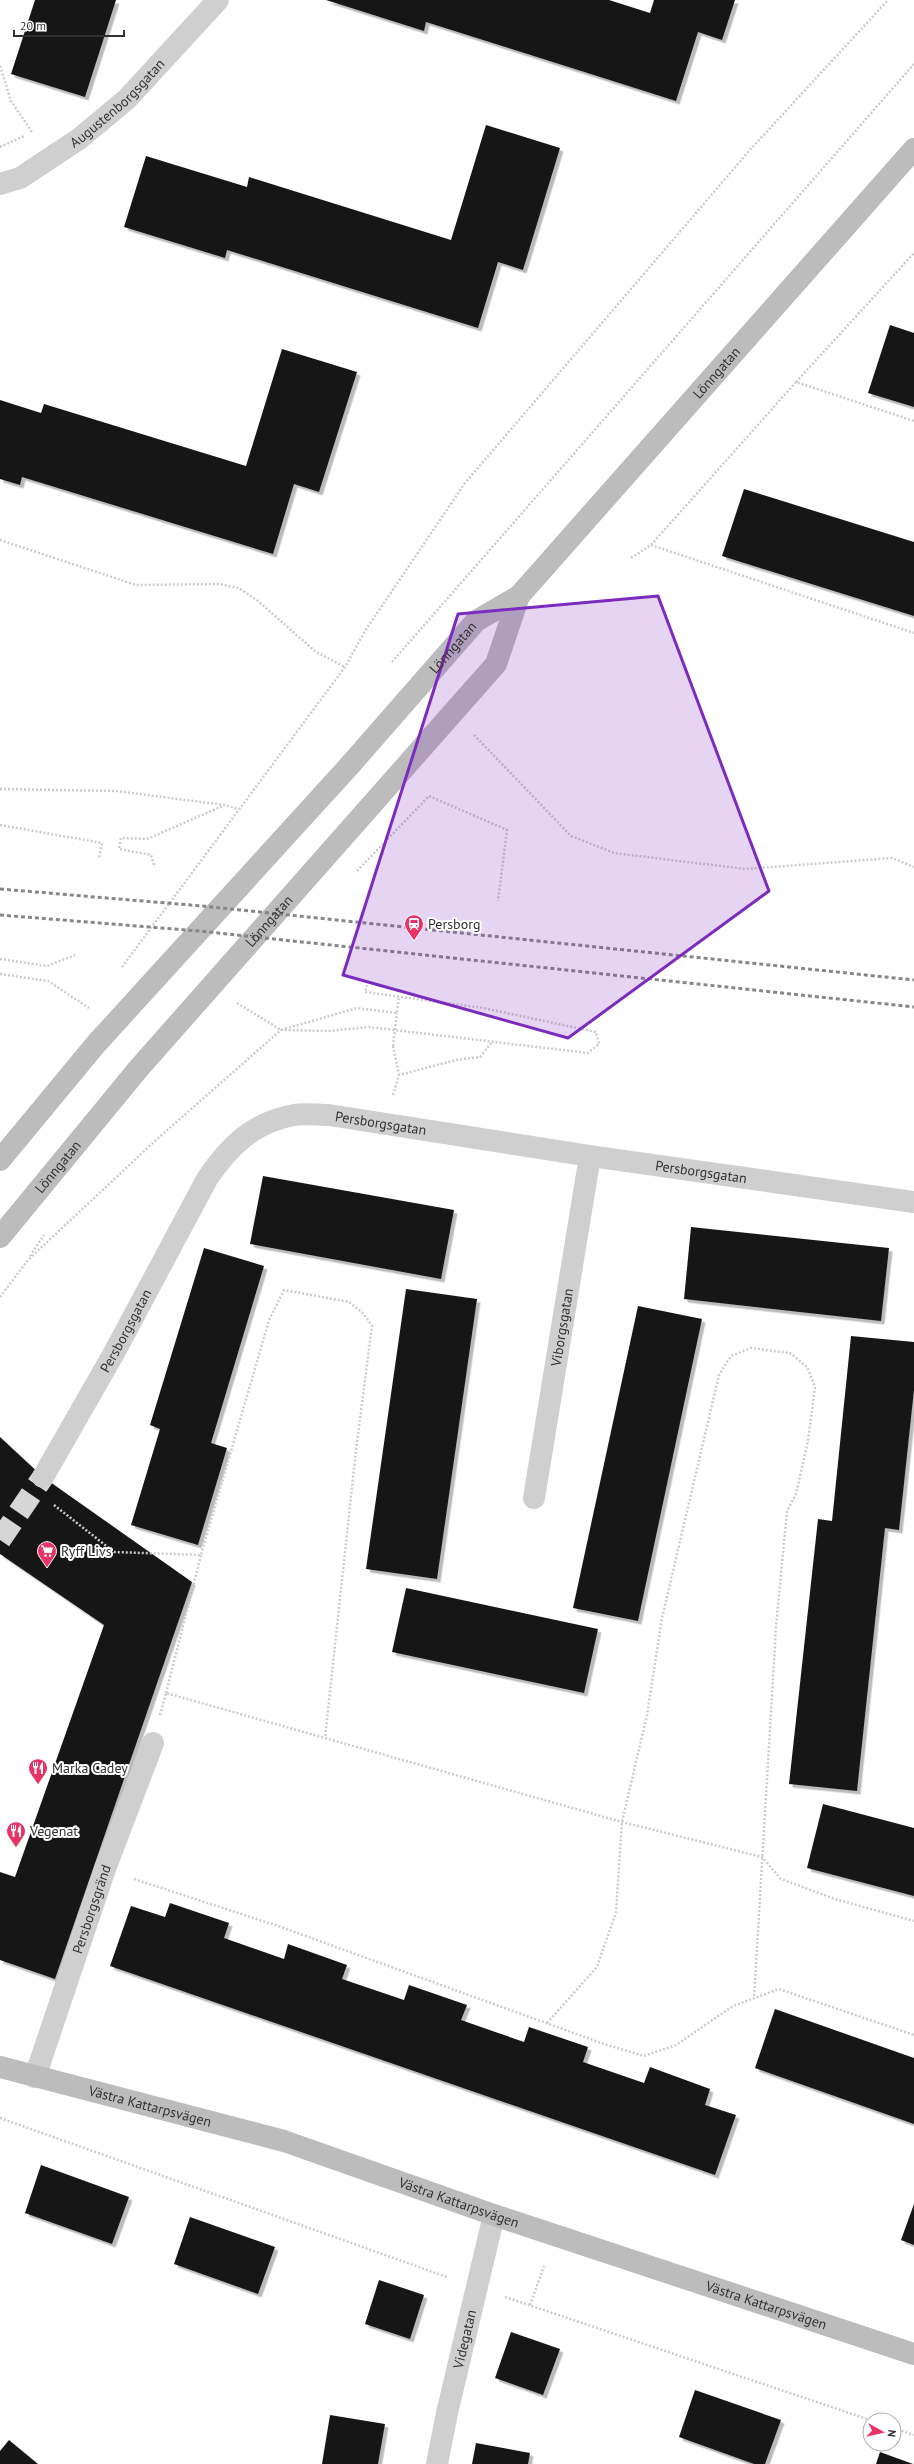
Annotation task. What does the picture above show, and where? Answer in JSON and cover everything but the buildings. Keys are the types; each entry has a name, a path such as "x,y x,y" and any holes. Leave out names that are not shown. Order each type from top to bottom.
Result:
{"street":[{"name":"Augustenborgsgatan","path":"0,184 20,178 79,139 127,99 218,0"},
{"name":"Lönngatan","path":"0,1160 96,1044 351,764 476,622 519,596 914,149"},
{"name":"Lönngatan","path":"0,1237 139,1068 496,664 519,596"},
{"name":"Persborgsgatan","path":"43,1477 114,1353 207,1179 223,1154 245,1136 266,1122 295,1115 329,1115 388,1123 590,1156 914,1202"},
{"name":"Viborgsgatan","path":"534,1498 590,1156"},
{"name":"Persborgsgränd","path":"35,2077 105,1869 153,1743"},
{"name":"Västra Kattarpsvägen","path":"0,2067 284,2141 494,2215 914,2354"},
{"name":"Videgatan","path":"437,2464 447,2413 494,2215"}],"path":[{"path":"118,972 238,809 345,668 365,632 465,483 749,152 888,0"},
{"path":"392,662 914,64"},
{"path":"0,66 11,101 32,133"},
{"path":"0,147 39,129"},
{"path":"631,558 651,545 796,382 914,253"},
{"path":"796,382 914,421"},
{"path":"0,540 136,585 219,584 239,588 258,601 316,652 345,668"},
{"path":"651,545 914,633"},
{"path":"474,735 571,836 614,853 745,869 892,858 914,867"},
{"path":"0,789 116,791 225,805 238,809"},
{"path":"154,865 151,855 119,849 121,838 147,839 225,805"},
{"path":"460,810 507,830 498,902"},
{"path":"0,825 102,843 99,859"},
{"path":"0,959 47,966 76,955"},
{"path":"0,974 48,981 91,1010"},
{"path":"232,1000 281,1030 329,1031 369,1027 588,1053 599,1044 596,1032 483,1008 365,992 367,985"},
{"path":"388,1123 392,1098 399,1075 393,1046 399,996"},
{"path":"86,1015 95,1003"},
{"path":"0,1298 28,1260 156,1140 281,1030 357,1008 397,1013"},
{"path":"399,1075 456,1060 480,1057 492,1042"},
{"path":"153,1743 201,1555 269,1320 284,1290 349,1302 364,1314 372,1326 355,1458 325,1738"},
{"path":"547,2023 597,1967 616,1912 622,1822 647,1715 662,1618 719,1375 731,1356 751,1348 790,1352 808,1367 815,1387 808,1441 796,1494 787,1511 776,1627 754,1998"},
{"path":"52,1504 114,1552 201,1555"},
{"path":"166,1693 622,1822 762,1857 781,1879 835,1899 914,1921"},
{"path":"105,1869 278,1926 547,2023 644,2056 676,2045 732,2006 780,1989 914,2035"},
{"path":"0,2118 477,2288 862,2417"},
{"path":"530,2305 544,2266"},
{"path":"902,2431 914,2435"}],"highlighted area":[{"path":"658,596 769,891 568,1038 343,975 458,614"}],"tunnel":[{"path":"0,1540 43,1477"}],"railway":[{"path":"0,889 202,906 914,980"},
{"path":"0,915 199,931 914,1007"}],"place":[{"name":"Persborg","path":"414,941"},
{"name":"Ryff Livs","path":"47,1568"},
{"name":"Marka Cadey","path":"38,1785"},
{"name":"Vegenat","path":"16,1848"}]}
